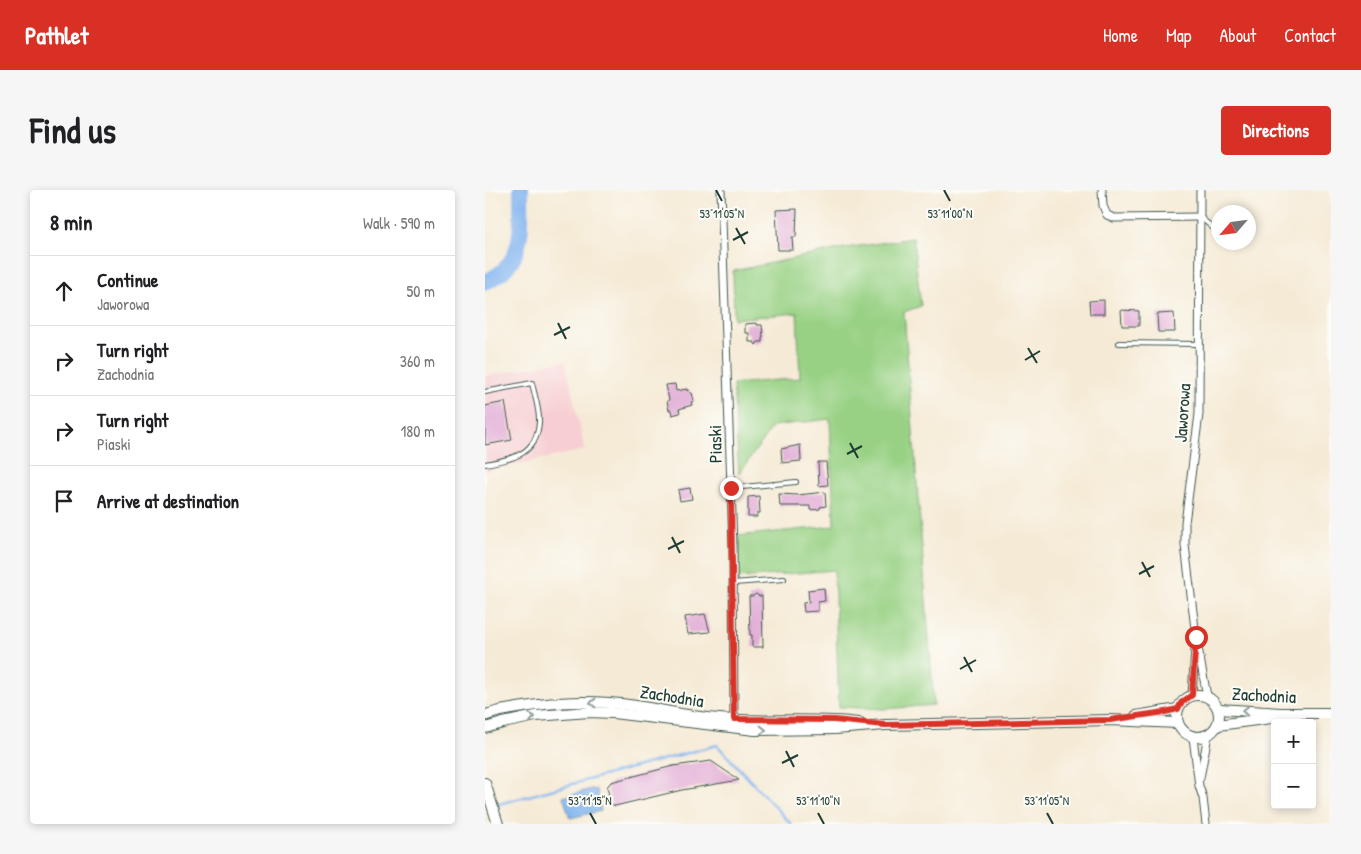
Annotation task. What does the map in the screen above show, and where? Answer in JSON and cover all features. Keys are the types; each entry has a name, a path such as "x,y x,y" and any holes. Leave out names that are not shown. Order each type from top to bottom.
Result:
{"main road":[{"path":"1192,695 1207,696 1219,709 1218,725 1208,735 1193,737 1186,734 1178,722 1178,709 1181,703 1192,695"},
{"name":"Zachodnia","path":"486,715 534,705 603,703 635,706 734,724"},
{"name":"Zachodnia","path":"1110,720 1178,709"},
{"name":"Zachodnia","path":"1219,709 1307,714"},
{"name":"Zachodnia","path":"485,728 503,722 537,716 589,712 613,712 734,724 834,720 885,725 1110,720 1178,722"},
{"name":"Zachodnia","path":"1218,725 1307,714 1331,713"},
{"path":"485,783 499,824"}],"street":[{"name":"Piaski","path":"721,190 731,488 734,724"},
{"path":"1102,190 1103,206 1107,216 1114,218 1201,217"},
{"name":"Jaworowa","path":"1200,190 1199,414 1185,523 1185,545 1196,637 1207,696"},
{"name":"Jaworowa","path":"1192,695 1196,637"},
{"path":"1199,786 1208,735"},
{"path":"1193,737 1206,824"}],"lane":[{"path":"1201,217 1211,226"},
{"path":"1119,343 1199,344"},
{"path":"485,392 532,382 540,421 534,441 523,453 511,459 485,464"},
{"path":"731,488 796,482"},
{"path":"733,583 784,579"}],"shaded area":[{"path":"565,361 585,450 485,471 485,376"}],"green space":[{"path":"913,238 921,306 904,312 934,705 885,709 839,707 834,570 739,578 737,536 834,526 830,419 773,426 739,474 733,384 800,378 797,313 734,319 733,271 839,249"}],"water":[{"path":"591,789 597,790 601,811 570,818 563,797"}],"building":[{"path":"797,209 796,237 792,237 793,250 778,250 776,210"},
{"path":"1104,300 1104,314 1090,314 1089,301"},
{"path":"1121,310 1139,311 1139,326 1122,326"},
{"path":"1174,313 1175,332 1158,332 1157,314"},
{"path":"757,323 757,325 762,325 763,337 762,342 758,342 756,345 754,342 749,342 749,333 745,333 745,324"},
{"path":"675,384 676,391 689,390 694,401 691,402 692,405 679,409 680,413 672,415 667,401 669,400 666,385"},
{"path":"505,402 512,440 485,445 485,406"},
{"path":"800,445 801,461 782,463 781,449"},
{"path":"818,462 826,462 828,485 819,486"},
{"path":"690,488 692,499 680,501 678,490"},
{"path":"825,492 826,506 820,507 820,509 810,510 810,506 780,506 779,494 798,495"},
{"path":"759,496 760,513 757,513 757,517 748,517 748,497"},
{"path":"824,588 825,601 818,602 818,611 804,612 803,603 809,602 808,590"},
{"path":"756,594 762,596 763,647 752,647 752,635 750,635 749,596"},
{"path":"705,614 710,632 688,634 685,617"},
{"path":"711,761 739,780 682,790 615,806 611,804 607,787 611,782 673,766"}],"waterway":[{"path":"485,282 498,275 508,266 514,255 520,231 521,190"},
{"path":"495,805 717,745 791,824"}],"route":[{"path":"731,488 734,719 834,720 885,725 1110,720 1165,712 1178,709 1186,698 1192,695 1196,637"}]}
